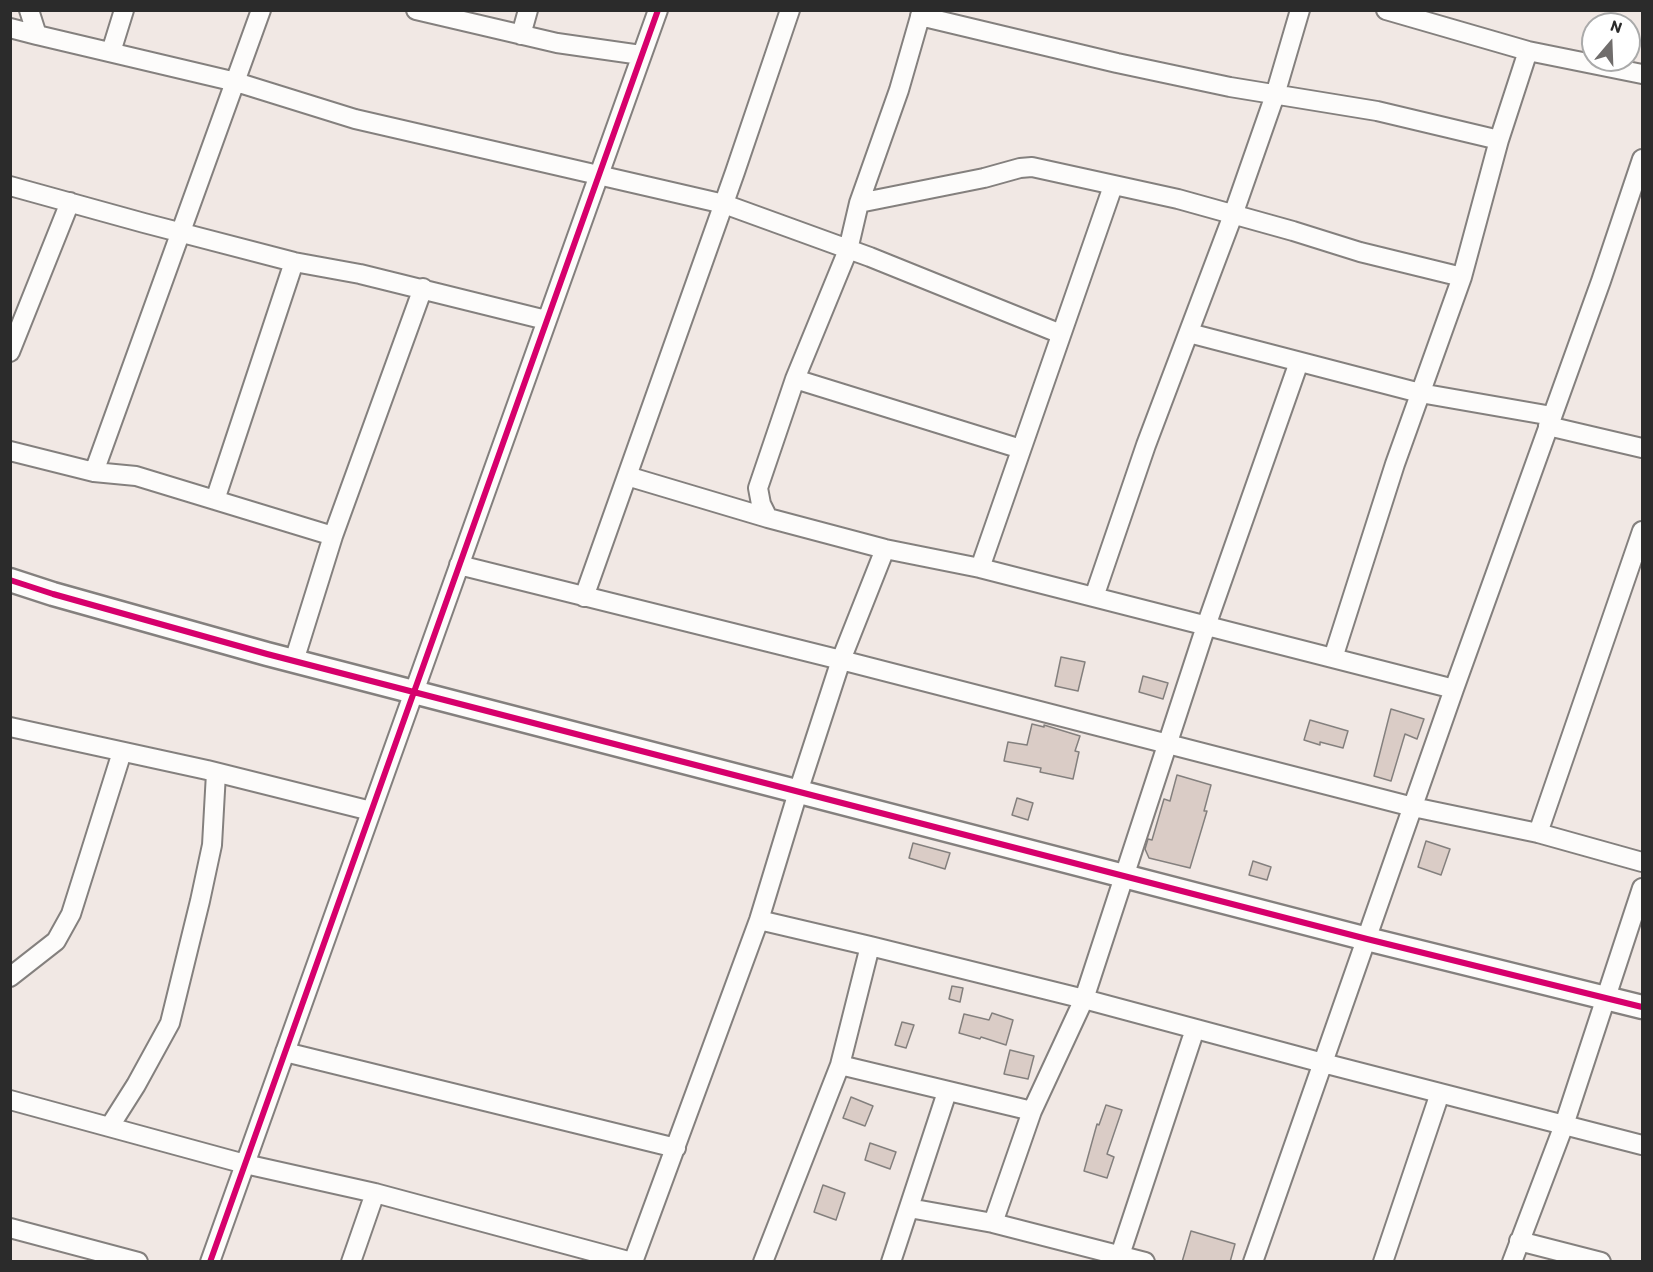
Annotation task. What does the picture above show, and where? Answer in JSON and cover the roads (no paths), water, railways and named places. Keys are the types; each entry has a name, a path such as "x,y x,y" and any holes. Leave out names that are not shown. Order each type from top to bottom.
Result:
{"street":[{"path":"29,10 37,35"},
{"path":"111,52 124,10"},
{"path":"94,472 261,10"},
{"path":"416,10 557,43 641,55"},
{"path":"521,35 528,10"},
{"path":"210,1262 658,10"},
{"path":"584,597 724,204 790,10"},
{"path":"1094,597 1146,445 1233,215 1275,95 1300,10"},
{"path":"1386,10 1528,51 1642,74"},
{"path":"768,518 761,504 758,488 795,379 848,250 859,203 899,90 921,13 1117,63 1275,95 1377,111 1499,140"},
{"path":"10,28 236,82 355,119 724,204 870,257 1061,334"},
{"path":"1333,658 1395,464 1462,277 1499,140 1528,51"},
{"path":"1253,1262 1642,159"},
{"path":"859,203 1032,167 1178,199 1360,252 1462,277"},
{"path":"10,186 294,262 423,288 546,320"},
{"path":"980,568 1113,186"},
{"path":"10,352 70,202"},
{"path":"215,500 294,262"},
{"path":"294,661 333,536 423,288"},
{"path":"1189,333 1420,393 1550,421 1642,448"},
{"path":"993,1223 1032,1111 1084,999 1206,626 1299,362"},
{"path":"795,379 1021,449"},
{"path":"10,451 94,472 136,476 333,536"},
{"path":"627,476 768,518 885,549 980,568 1454,688"},
{"path":"1538,833 1642,531"},
{"path":"10,1100 245,1164 375,1193 633,1262 759,920 841,660 885,549"},
{"path":"459,565 841,660 1413,807 1538,833 1642,862"},
{"path":"10,580 76,601 294,661 1367,939 1642,1007"},
{"path":"10,727 216,773 371,811"},
{"path":"10,977 56,941 71,914 122,752"},
{"path":"110,1126 136,1085 170,1023 212,845 216,773"},
{"path":"1512,1262 1564,1125 1642,888"},
{"path":"759,920 1084,999 1642,1145"},
{"path":"763,1262 840,1065 870,946"},
{"path":"1120,1255 1195,1029"},
{"path":"285,1052 676,1148"},
{"path":"840,1065 1032,1111"},
{"path":"891,1262 947,1092"},
{"path":"1383,1262 1440,1093"},
{"path":"351,1262 375,1193"},
{"path":"909,1208 993,1223 1145,1262"},
{"path":"10,1228 138,1262"},
{"path":"1519,1241 1601,1262"}]}
